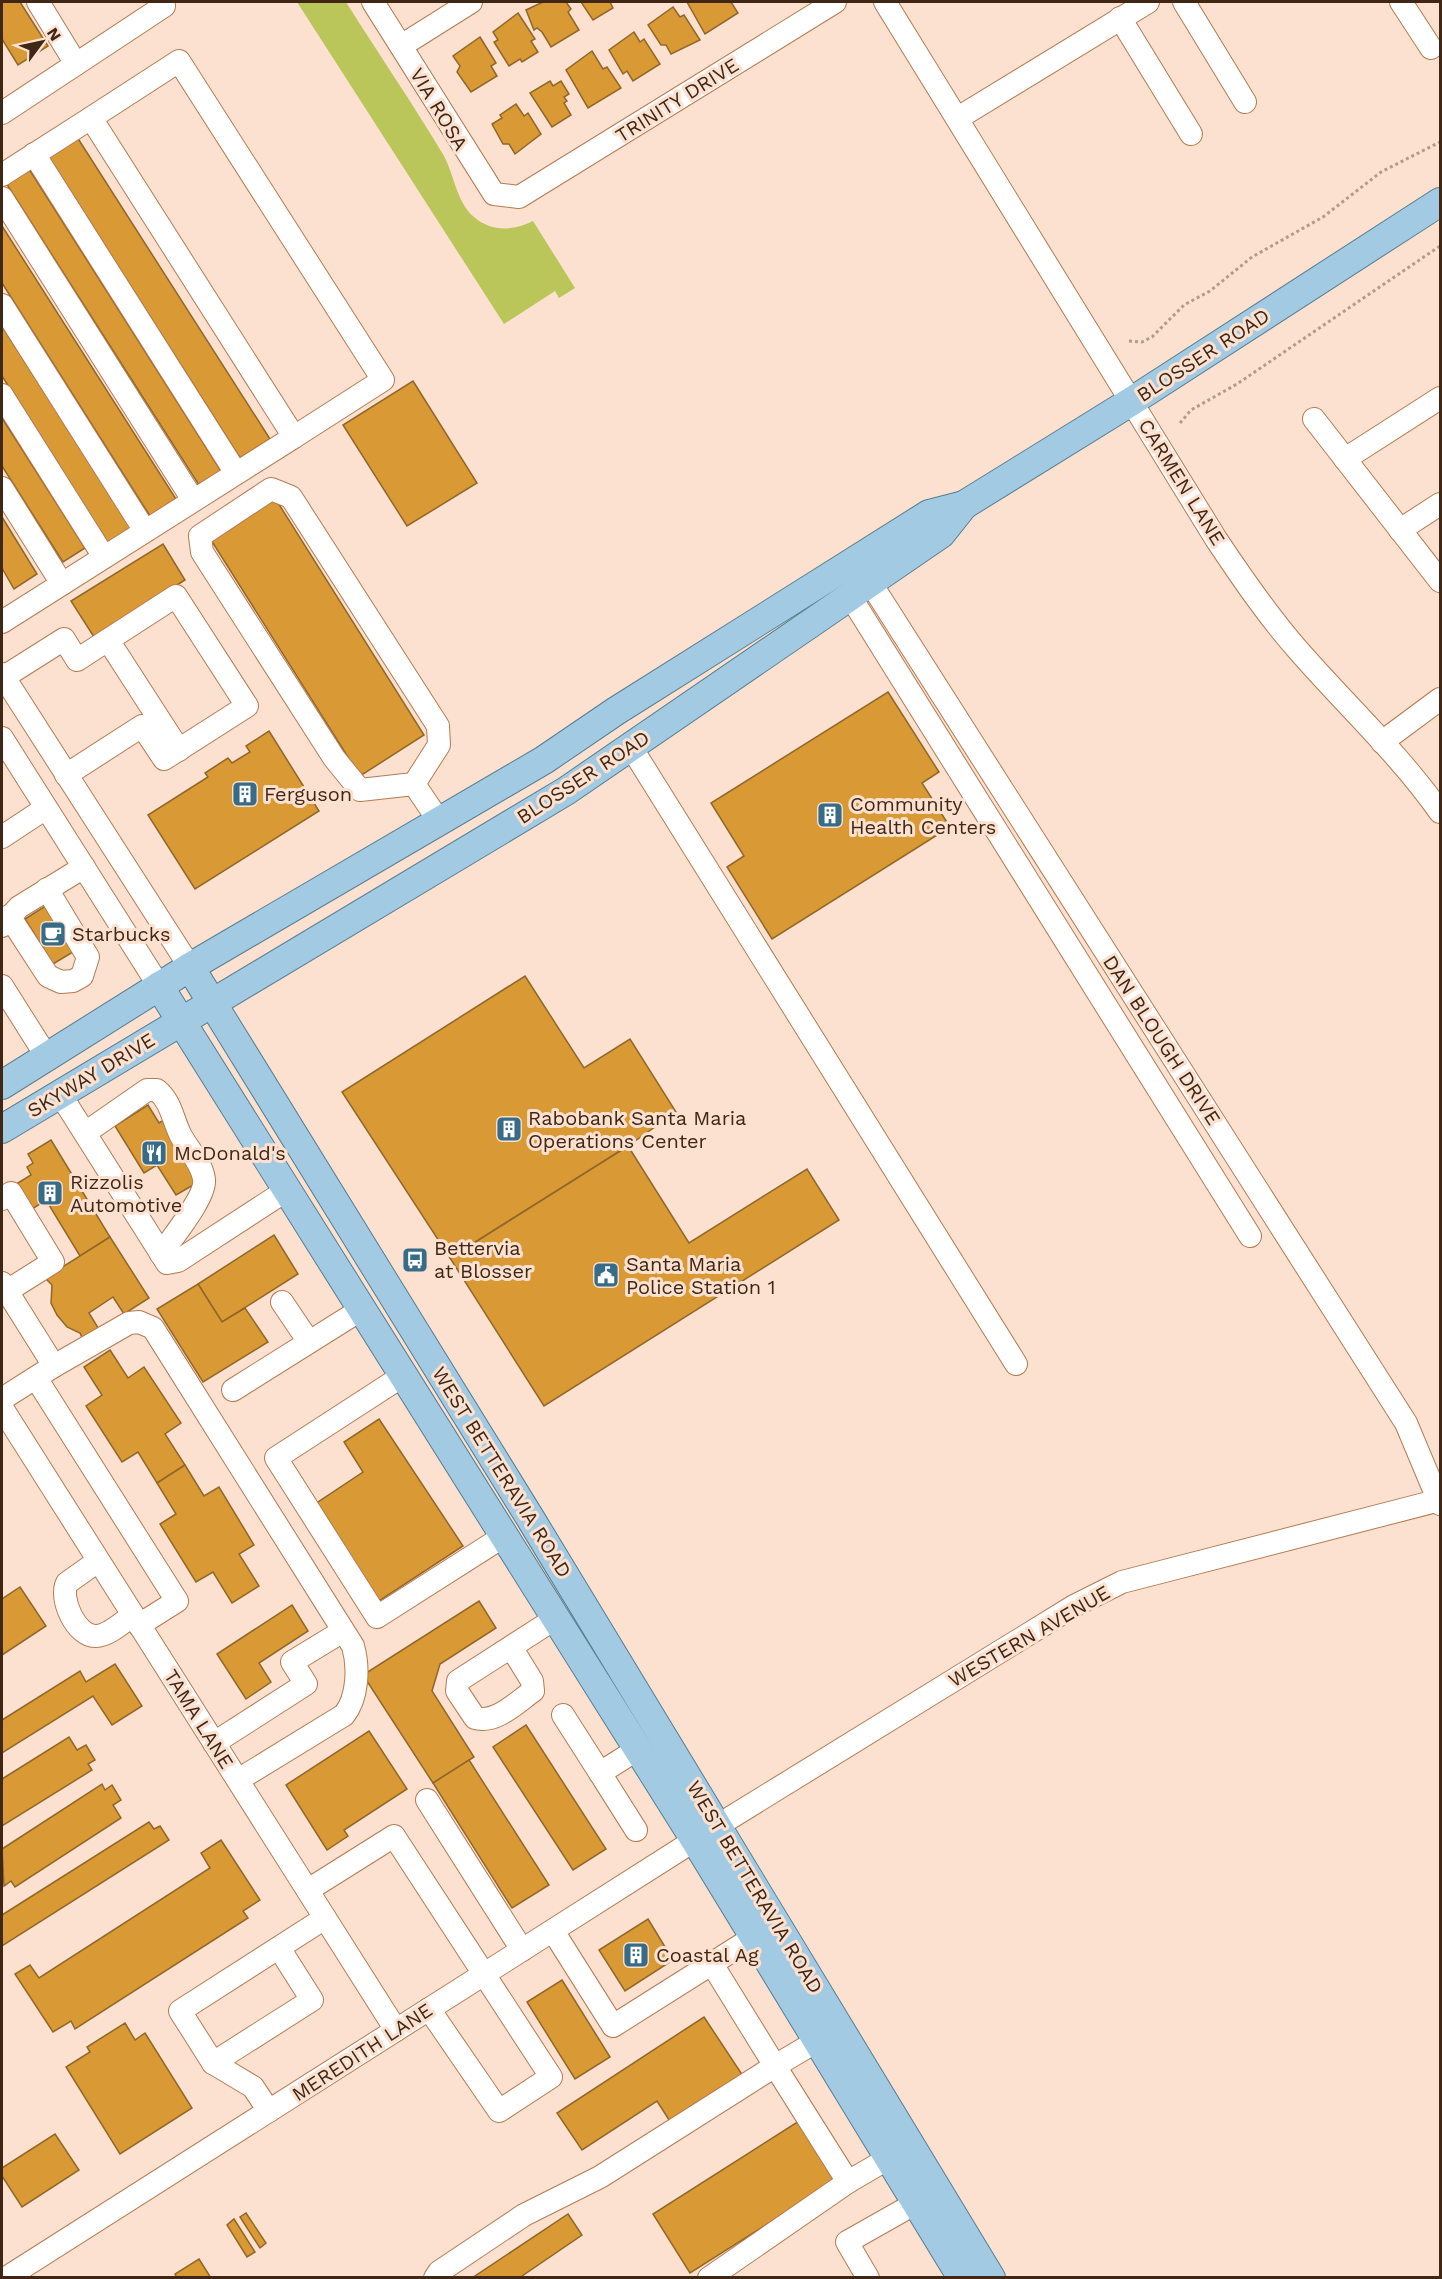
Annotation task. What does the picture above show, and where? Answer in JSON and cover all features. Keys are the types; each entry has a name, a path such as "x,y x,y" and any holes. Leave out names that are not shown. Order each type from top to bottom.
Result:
{"main road":[{"name":"BLOSSER ROAD","path":"159,986 544,760 626,704 929,514 964,505 1132,401 1440,202"},
{"name":"BLOSSER ROAD","path":"181,1020 566,791 941,534 964,505"},
{"name":"WEST BETTERAVIA ROAD","path":"190,967 706,1833 991,2277"},
{"name":"WEST BETTERAVIA ROAD","path":"159,986 638,1749 706,1833 754,1937 916,2203 957,2276"},
{"name":"SKYWAY DRIVE","path":"2,1085 159,986"},
{"name":"SKYWAY DRIVE","path":"2,1129 181,1020"}],"street":[{"path":"38,2 76,64"},
{"name":"VIA ROSA","path":"372,2 494,194 519,197"},
{"path":"401,46 471,2"},
{"name":"TRINITY DRIVE","path":"519,197 835,2"},
{"name":"CARMEN LANE","path":"885,2 1216,539 1258,601 1297,649 1382,742 1440,813"},
{"path":"958,118 1148,2"},
{"path":"1184,2 1245,102"},
{"path":"1401,2 1431,48"},
{"path":"2,113 164,6"},
{"path":"1120,18 1191,134"},
{"path":"2,175 179,61 383,380 2,622"},
{"path":"91,118 294,437"},
{"path":"34,154 236,473"},
{"path":"2,198 193,500"},
{"path":"2,305 145,531"},
{"path":"2,395 104,557"},
{"path":"1345,459 1440,398"},
{"path":"1314,419 1440,581"},
{"path":"2,488 62,584"},
{"path":"271,489 291,498 438,726 439,745 414,784 360,790 334,758 202,552 200,536 271,489"},
{"path":"1400,530 1440,504"},
{"path":"860,589 1250,1236"},
{"name":"DAN BLOUGH DRIVE","path":"860,589 1406,1423 1440,1502"},
{"path":"3,676 64,639 77,660 176,596 247,706 164,759 142,726 66,775"},
{"path":"108,640 179,750"},
{"name":"WEST BETTERAVIA ROAD","path":"3,676 190,967"},
{"path":"1382,742 1437,702"},
{"name":"WEST BETTERAVIA ROAD","path":"2,738 159,986"},
{"path":"631,747 1016,1364"},
{"path":"414,784 439,821"},
{"path":"2,837 46,808"},
{"path":"47,889 88,957 82,976 73,981 61,982 48,976 5,921 47,889 84,867"},
{"path":"2,986 47,1057"},
{"path":"85,1133 147,1090 157,1089 165,1097 179,1130 203,1173 205,1185 161,1254"},
{"path":"60,1094 167,1263 178,1261 287,1190"},
{"path":"2,1199 11,1193 53,1262 4,1287 45,1372 177,1601 96,1636 88,1635 71,1614 65,1600 67,1583 98,1561"},
{"path":"282,1302 309,1342"},
{"path":"233,1390 362,1309"},
{"path":"2,1399 129,1323 139,1322 153,1328 353,1646 357,1661 351,1707 344,1715 238,1780"},
{"path":"404,1375 276,1458 377,1617 504,1536"},
{"name":"TAMA LANE","path":"2,1407 396,2030"},
{"name":"WESTERN AVENUE","path":"706,1833 1074,1606 1122,1582 1440,1502"},
{"path":"511,1647 556,1618"},
{"path":"214,1743 306,1684 292,1662 343,1630"},
{"path":"563,1715 636,1830"},
{"path":"600,1773 638,1749"},
{"path":"427,1800 522,1950"},
{"name":"MEREDITH LANE","path":"6,2277 706,1833"},
{"path":"308,1890 394,1836 483,1975 502,1999 551,2078 499,2111 429,2009"},
{"path":"269,2111 253,2087 213,2062 180,2011 325,1918"},
{"path":"553,1930 613,2026 754,1937"},
{"path":"213,2062 312,2000 279,1948"},
{"path":"712,1964 848,2182"},
{"path":"435,2277 439,2272 524,2215 600,2177 817,2041"},
{"path":"709,2277 848,2182 889,2158"},
{"path":"868,2277 847,2242 916,2203"}],"path":[{"path":"1129,341 1142,342 1152,337 1184,305 1210,291 1252,257 1323,217 1381,172 1440,142"},
{"path":"1180,423 1191,410 1237,384 1440,246"}],"green space":[{"path":"297,2 346,2 444,156 468,211 481,222 495,227 518,227 533,221 575,288 559,298 555,291 504,324"}],"building":[{"path":"2,2 20,2 48,46 18,65 2,39"},
{"path":"543,2 566,2 571,9 568,12 579,30 551,47 542,32 537,28 534,30 526,10"},
{"path":"581,2 610,2 613,8 593,20"},
{"path":"687,2 731,2 738,13 705,34"},
{"path":"673,7 680,17 684,15 700,40 671,54 666,45 661,45 648,25"},
{"path":"518,13 535,39 531,41 538,52 522,62 520,59 509,66 494,42 498,40 493,32"},
{"path":"634,32 640,42 644,39 660,64 633,81 627,71 623,74 609,50"},
{"path":"480,37 496,63 491,66 497,76 471,92 457,72 460,66 453,56"},
{"path":"592,51 603,69 607,67 621,88 588,108 566,70"},
{"path":"550,81 553,86 561,81 569,94 564,97 567,101 564,103 571,115 552,127 530,93"},
{"path":"516,104 524,116 528,113 541,134 515,154 509,144 503,144 492,124"},
{"path":"77,137 270,439 240,458 48,156"},
{"path":"29,169 221,471 199,485 6,183"},
{"path":"2,226 176,499 150,516 2,283"},
{"path":"2,326 131,528 108,543 2,376"},
{"path":"413,381 477,483 407,526 343,425"},
{"path":"2,418 85,548 63,562 2,466"},
{"path":"275,498 424,735 360,776 211,540"},
{"path":"2,517 37,574 14,589 2,568"},
{"path":"163,544 185,580 94,637 71,601"},
{"name":"Community Health Centers","path":"888,692 939,772 922,783 950,827 772,939 727,867 744,856 711,803"},
{"name":"Ferguson","path":"269,731 319,811 195,889 148,815 208,777 205,773 228,758 232,763 250,752 246,746"},
{"path":"50,903 78,949 53,964 25,919"},
{"name":"Rabobank Santa Maria Operations Center","path":"525,976 584,1068 630,1039 676,1112 628,1146 450,1258 342,1092"},
{"path":"148,1105 159,1123 164,1120 195,1180 195,1184 176,1195 157,1165 144,1173 115,1126"},
{"name":"Rizzolis Automotive","path":"51,1140 110,1237 80,1256 46,1200 29,1211 13,1186 31,1175 27,1167 33,1163 28,1154"},
{"name":"Santa Maria Police Station 1","path":"628,1146 689,1243 807,1169 839,1220 544,1406 450,1258"},
{"path":"274,1235 298,1274 222,1322 198,1284"},
{"path":"110,1237 149,1298 124,1314 113,1297 89,1313 100,1331 84,1342 80,1333 67,1327 57,1315 51,1303 52,1285 45,1278"},
{"path":"198,1284 222,1322 245,1308 268,1342 203,1382 157,1309"},
{"path":"110,1350 128,1378 144,1367 181,1423 165,1434 185,1465 157,1483 138,1452 122,1462 86,1406 102,1395 84,1367"},
{"path":"379,1419 463,1546 379,1601 315,1504 363,1472 344,1442"},
{"path":"185,1465 204,1496 219,1487 254,1545 239,1554 259,1586 232,1603 213,1572 196,1582 160,1524 176,1514 157,1483"},
{"path":"20,1587 46,1626 2,1655 2,1599"},
{"path":"479,1601 496,1628 440,1664 432,1691 474,1757 433,1783 363,1675"},
{"path":"292,1605 308,1631 259,1663 271,1682 246,1699 217,1654"},
{"path":"115,1664 142,1706 112,1725 93,1696 2,1753 2,1720 80,1671 86,1682"},
{"path":"526,1725 606,1849 573,1870 493,1747"},
{"path":"369,1731 407,1789 344,1830 348,1836 327,1850 286,1785"},
{"path":"69,1737 77,1750 86,1745 95,1760 88,1764 92,1770 2,1826 2,1779"},
{"path":"469,1760 549,1885 512,1908 433,1783"},
{"path":"102,1784 105,1790 112,1785 121,1800 113,1805 121,1818 15,1887 11,1881 4,1886 2,1849"},
{"path":"149,1822 154,1829 160,1826 169,1840 2,1946 2,1915"},
{"path":"221,1840 260,1900 243,1911 248,1918 75,2029 71,2021 53,2032 15,1974 30,1965 39,1978 210,1868 201,1853"},
{"name":"Coastal Ag","path":"648,1919 673,1960 625,1991 599,1950"},
{"path":"562,1980 610,2057 575,2079 527,2002"},
{"path":"704,2017 743,2076 671,2123 657,2101 582,2150 557,2113"},
{"path":"125,2023 135,2040 145,2033 192,2108 120,2154 66,2067 90,2052 87,2047"},
{"path":"799,2121 837,2180 690,2273 653,2214"},
{"path":"55,2134 79,2170 22,2207 2,2176 2,2168"},
{"path":"246,2213 266,2243 260,2248 240,2217"},
{"path":"568,2214 582,2235 519,2278 472,2278"},
{"path":"234,2219 255,2252 247,2257 227,2225"},
{"path":"199,2259 211,2278 177,2278 175,2274"}],"place":[{"name":"Ferguson","path":"245,794"},
{"name":"Community Health Centers","path":"830,815"},
{"name":"Starbucks","path":"53,934"},
{"name":"Rabobank Santa Maria Operations Center","path":"509,1129"},
{"name":"McDonald's","path":"154,1153"},
{"name":"Rizzolis Automotive","path":"50,1193"},
{"name":"Bettervia at Blosser","path":"415,1260"},
{"name":"Santa Maria Police Station 1","path":"606,1275"},
{"name":"Coastal Ag","path":"636,1955"}]}
